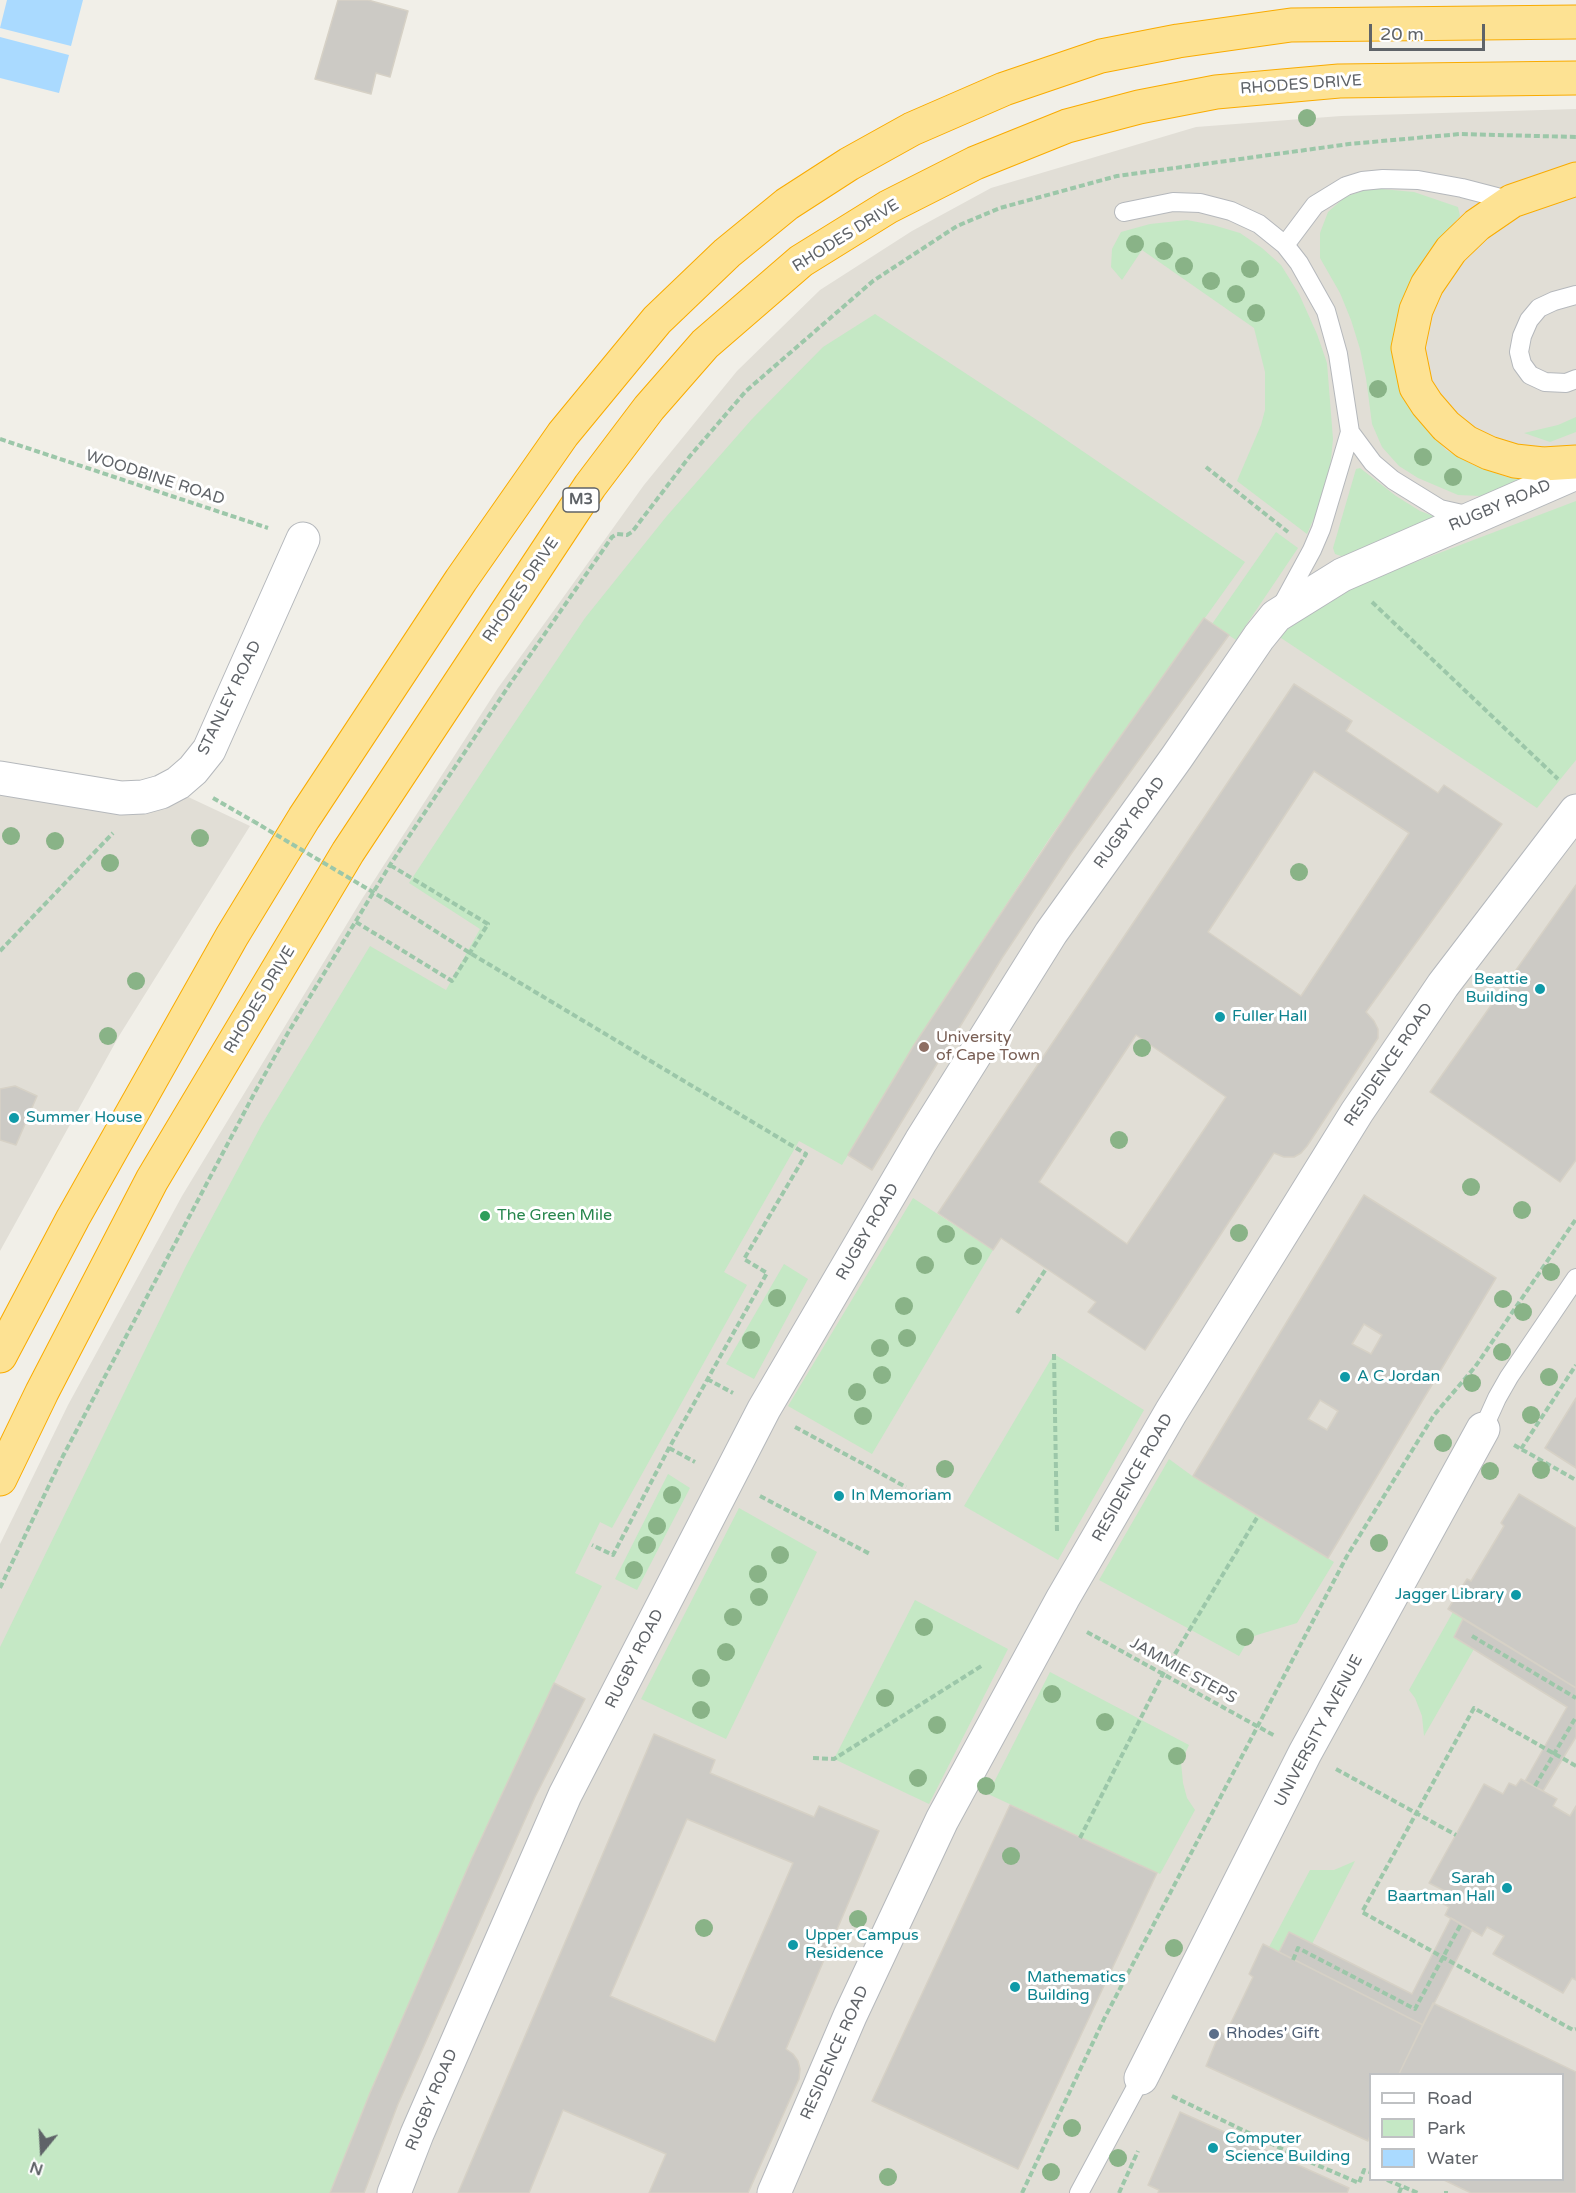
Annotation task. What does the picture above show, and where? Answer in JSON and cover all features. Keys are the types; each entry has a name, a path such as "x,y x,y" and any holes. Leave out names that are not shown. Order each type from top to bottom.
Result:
{"highway":[{"path":"0,1356 73,1218 232,936 304,818 454,590 563,434 657,320 727,253 788,204 849,164 912,129 1004,89 1101,56 1178,41 1290,26 1478,21 1576,22"},
{"name":"RHODES DRIVE","path":"0,1479 42,1392 152,1180 348,852 591,486 649,408 705,344 801,261 888,207 975,164 1066,126 1138,107 1216,92 1339,81 1576,78"},
{"path":"1576,179 1512,201 1478,225 1451,250 1427,285 1416,310 1408,348 1416,387 1426,404 1446,426 1466,442 1489,453 1515,461 1543,464 1576,462"}],"street":[{"name":"RUGBY ROAD","path":"394,2193 417,2134 565,1795 764,1409 921,1141 1051,933 1276,616 1342,575 1576,473"},
{"name":"STANLEY ROAD","path":"0,778 121,798 143,797 161,792 178,783 193,770 209,750 303,539"},
{"name":"RESIDENCE ROAD","path":"774,2193 850,2016 942,1820 1069,1589 1172,1412 1357,1112 1443,986 1576,812"},
{"name":"UNIVERSITY AVENUE","path":"1141,2078 1305,1753 1483,1429"}],"lane":[{"path":"1285,245 1315,206 1346,186 1362,181 1418,180 1512,201"},
{"path":"1124,212 1173,202 1200,203 1231,211 1259,224 1285,245 1299,263 1326,311 1338,354 1350,432 1321,529 1276,616"},
{"path":"1576,295 1539,308 1529,320 1522,336 1520,352 1522,364 1530,375 1545,382 1566,383 1576,379"},
{"path":"1350,432 1373,463 1393,480 1440,509 1473,517"},
{"name":"UNIVERSITY AVENUE","path":"1483,1429 1509,1377 1576,1278"},
{"name":"UNIVERSITY AVENUE","path":"1079,2193 1141,2078"}],"path":[{"path":"0,1588 63,1456 190,1212 289,1031 390,864 612,537 632,532 690,456 746,391 873,281 957,226 1000,208 1117,176 1348,144 1460,134 1576,137"},
{"name":"WOODBINE ROAD","path":"0,439 303,539"},
{"path":"1206,467 1281,526"},
{"path":"1379,608 1559,780"},
{"path":"215,800 388,901 470,953 806,1154 744,1259 767,1273 669,1448 613,1555 592,1545"},
{"path":"0,951 116,830"},
{"path":"356,922 453,981 488,924 390,864"},
{"path":"1022,2193 1104,2019 1347,1556 1434,1415 1475,1367 1576,1220"},
{"path":"1017,1312 1046,1269"},
{"path":"1054,1354 1057,1537"},
{"path":"1521,1449 1576,1365"},
{"path":"707,1379 716,1384"},
{"path":"792,1425 906,1487"},
{"path":"1483,1429 1576,1480"},
{"path":"669,1448 705,1466"},
{"path":"780,1506 870,1554"},
{"path":"1080,1838 1163,1674 1258,1516"},
{"path":"1472,1636 1576,1698"},
{"name":"JAMMIE STEPS","path":"1103,1641 1251,1723"},
{"path":"813,1758 834,1759 989,1662"},
{"path":"1576,1766 1474,1708 1362,1912 1573,2030 1576,2029"},
{"path":"1534,1786 1576,1717"},
{"path":"1355,1779 1456,1835"},
{"path":"1293,1960 1298,1948 1415,2009 1461,1924"},
{"path":"1206,2112 1303,2159 1359,2183 1364,2170 1369,2171"},
{"path":"1390,2181 1418,2193"},
{"path":"1399,2193 1402,2186"}],"shaded area":[{"name":"University of Cape Town","path":"1576,109 1576,2193 0,2193 0,1544 68,1405 182,1196 362,899 498,688 644,485 737,371 820,290 912,231 991,188 1196,127 1341,116"},
{"path":"0,786 184,795 250,826 119,1036 0,1251"}],"green space":[{"path":"1371,188 1414,192 1458,207 1460,216 1428,252 1413,275 1404,298 1414,411 1446,450 1473,465 1506,477 1518,478 1520,483 1494,494 1458,495 1418,478 1399,466 1382,447 1372,424 1366,378 1351,320 1340,293 1320,258 1320,233 1328,212 1345,197"},
{"path":"1187,220 1240,233 1262,248 1281,265 1299,294 1317,334 1327,363 1333,439 1330,469 1322,500 1307,534 1237,481 1265,410 1265,372 1254,328 1142,250 1122,280 1111,267 1112,249 1121,232 1150,224"},
{"name":"The Green Mile","path":"875,314 1040,422 1245,562 1049,839 914,1045 842,1165 799,1141 724,1272 747,1285 612,1528 600,1522 575,1573 602,1586 554,1683 330,2193 0,2193 0,1647 186,1266 262,1124 370,946 446,990 480,929 409,883 585,618 666,517 752,419 823,347"},
{"path":"1576,417 1576,432 1550,442 1524,433 1558,425"},
{"path":"1360,468 1396,496 1420,511 1439,518 1360,551 1341,556 1335,554 1333,548 1356,469"},
{"path":"1576,501 1576,760 1537,808 1278,636 1342,590"},
{"path":"1276,532 1298,548 1236,640 1212,624"},
{"path":"913,1198 993,1250 872,1454 788,1406"},
{"path":"784,1264 808,1279 754,1379 726,1364"},
{"path":"1054,1354 1144,1410 1058,1560 964,1506"},
{"path":"1169,1459 1195,1478 1334,1562 1297,1623 1249,1639 1239,1656 1099,1580"},
{"path":"668,1474 690,1488 637,1590 615,1579"},
{"path":"739,1508 817,1552 726,1739 641,1699"},
{"path":"915,1600 1008,1649 929,1804 834,1759"},
{"path":"1453,1612 1463,1619 1454,1637 1474,1649 1424,1736 1422,1716 1409,1690"},
{"path":"1050,1672 1189,1745 1181,1762 1187,1798 1195,1810 1160,1874 988,1794"},
{"path":"1355,1861 1312,1944 1289,1932 1279,1952 1269,1947 1310,1870 1334,1870"}],"water":[{"path":"7,0 83,0 71,46 0,28"},
{"path":"0,37 69,55 59,93 0,78"}],"building":[{"path":"338,0 368,0 408,11 390,77 376,73 371,94 315,79"},
{"path":"1204,618 1229,635 1071,854 1002,958 872,1170 848,1155 914,1045 992,927 1092,777"},
{"name":"Fuller Hall","path":"1294,684 1352,721 1346,731 1438,793 1444,785 1502,824 1366,1012 1378,1029 1378,1038 1307,1146 1294,1157 1284,1157 1274,1153 1145,1350 1088,1312 1096,1302 1001,1238 993,1250 938,1213","holes":["1314,771 1409,833 1301,996 1208,932","1136,1035 1226,1097 1127,1244 1039,1182"]},
{"name":"Beattie Building","path":"1576,885 1576,1160 1560,1182 1430,1092"},
{"name":"Summer House","path":"15,1086 37,1096 16,1145 0,1140 0,1089"},
{"name":"A C Jordan","path":"1364,1195 1496,1278 1328,1558 1193,1476","holes":["1364,1324 1382,1335 1371,1354 1352,1344","1320,1400 1338,1411 1327,1430 1308,1419"]},
{"path":"1576,1398 1576,1468 1545,1448"},
{"name":"Jagger Library","path":"1519,1494 1576,1528 1576,1688 1448,1609 1467,1579 1471,1581 1504,1526 1501,1523"},
{"path":"1463,1619 1576,1688 1576,1737 1543,1791 1525,1781 1567,1707 1454,1637"},
{"path":"554,1683 585,1699 535,1797 398,2104 364,2193 330,2193 370,2093 472,1858"},
{"name":"Upper Campus Residence","path":"654,1734 715,1760 710,1773 814,1817 819,1806 879,1831 786,2049 798,2061 799,2079 748,2193 649,2193 666,2154 563,2110 529,2193 458,2193","holes":["687,1819 793,1863 715,2042 610,1996"]},
{"name":"Sarah Baartman Hall","path":"1521,1779 1557,1799 1553,1806 1570,1816 1576,1806 1576,1980 1572,1978 1563,1993 1493,1954 1504,1936 1487,1927 1482,1936 1445,1915 1449,1907 1440,1902 1447,1892 1429,1883 1484,1784 1503,1794 1509,1783 1516,1786"},
{"name":"Mathematics Building","path":"1010,1805 1157,1873 1018,2169 872,2101"},
{"path":"1451,1918 1472,1930 1423,2025 1279,1952 1289,1932 1412,1994"},
{"path":"1263,1944 1423,2025 1399,2073 1369,2073 1368,2141 1206,2066 1220,2032 1225,2035 1253,1977 1249,1974"},
{"path":"1433,2003 1576,2072 1576,2193 1471,2193 1446,2181 1564,2181 1564,2073 1399,2073"},
{"name":"Computer Science Building","path":"1180,2112 1349,2188 1347,2193 1158,2193 1159,2190 1148,2185"}],"place":[{"name":"Beattie Building","path":"1540,989"},
{"name":"Fuller Hall","path":"1220,1017"},
{"name":"University of Cape Town","path":"924,1047"},
{"name":"Summer House","path":"14,1118"},
{"name":"The Green Mile","path":"485,1216"},
{"name":"A C Jordan","path":"1345,1377"},
{"name":"In Memoriam","path":"839,1496"},
{"name":"Jagger Library","path":"1516,1595"},
{"name":"Sarah Baartman Hall","path":"1507,1888"},
{"name":"Upper Campus Residence","path":"793,1945"},
{"name":"Mathematics Building","path":"1015,1987"},
{"name":"Rhodes' Gift","path":"1214,2034"},
{"name":"Computer Science Building","path":"1213,2148"}]}
